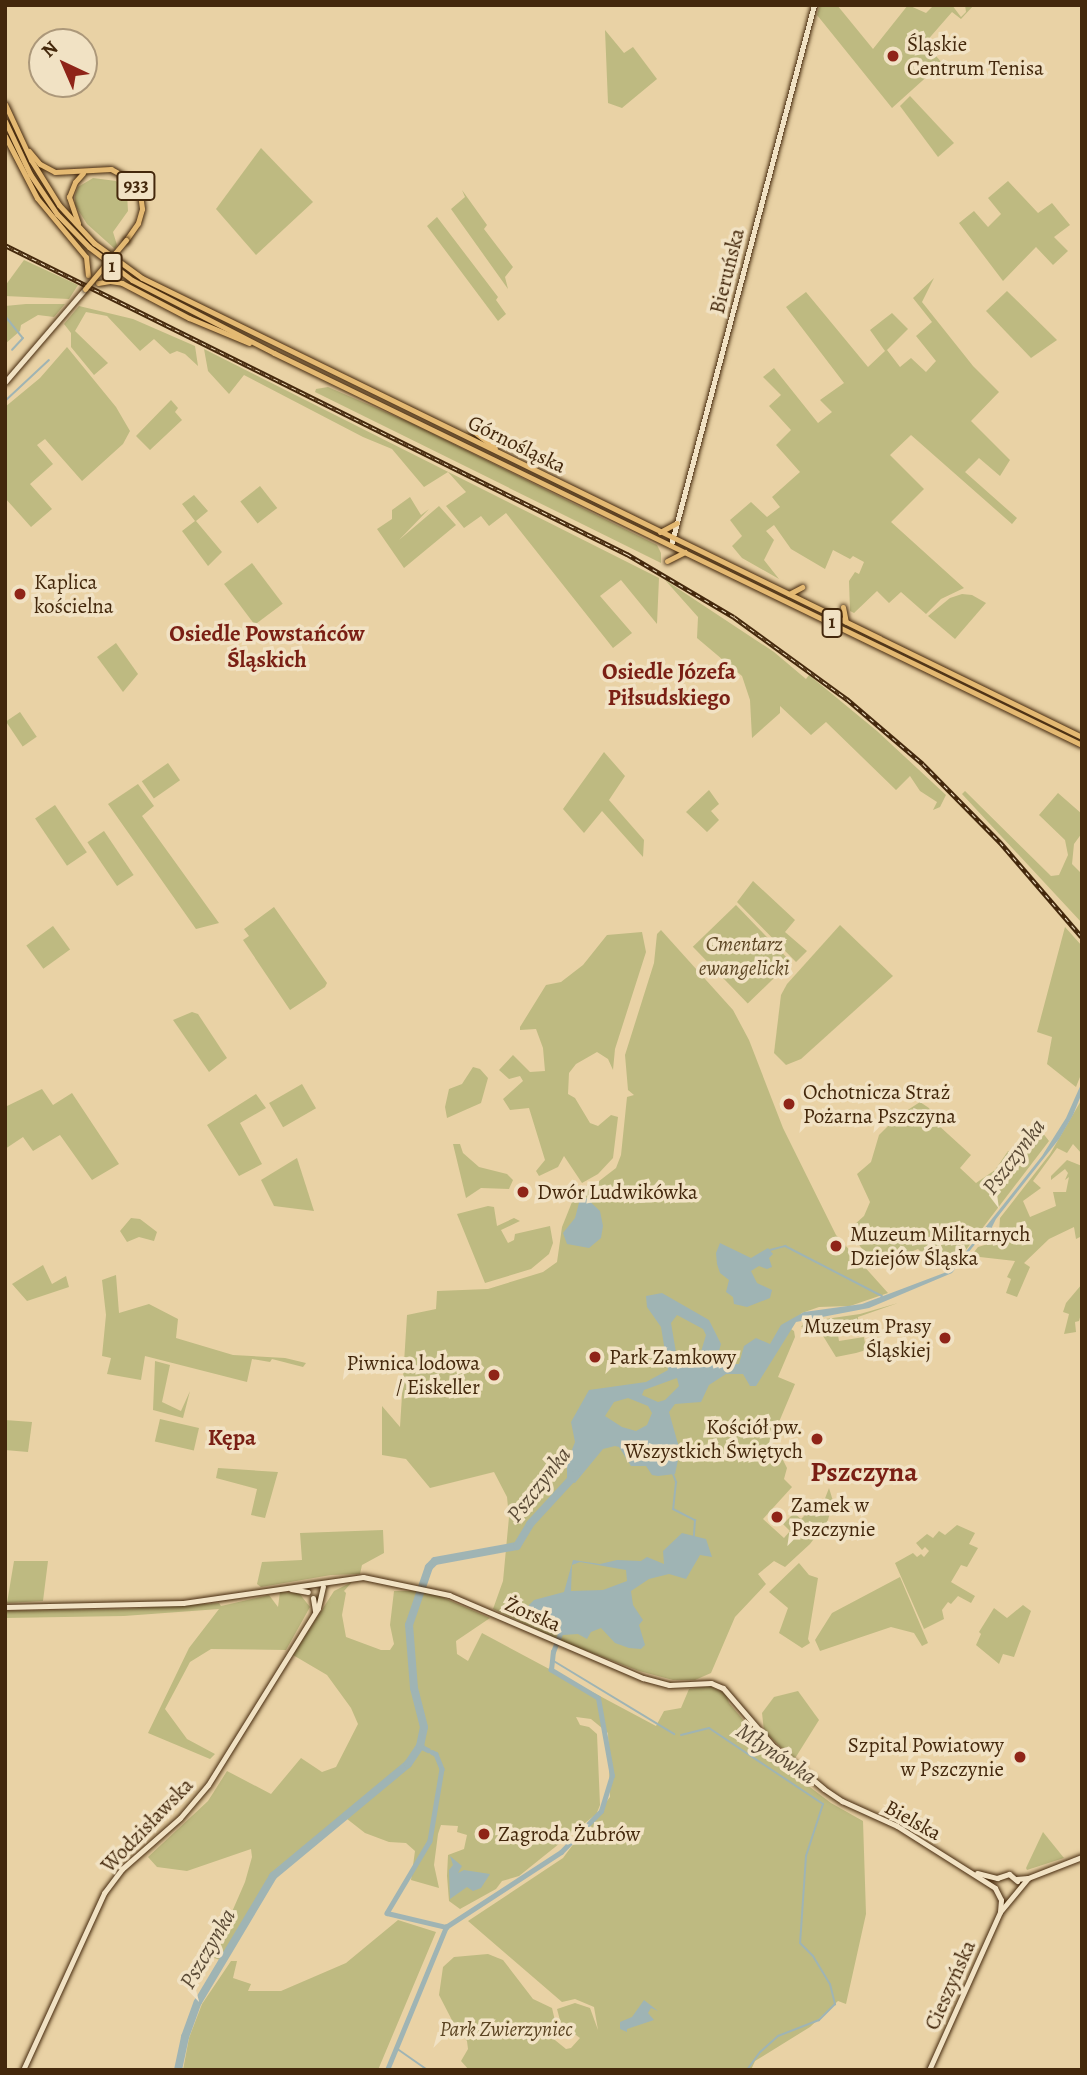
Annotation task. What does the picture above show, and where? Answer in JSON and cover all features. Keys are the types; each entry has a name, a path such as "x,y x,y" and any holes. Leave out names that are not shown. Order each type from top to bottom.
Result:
{"main road":[{"name":"Bieruńska","path":"672,541 814,5"},
{"name":"Górnośląska","path":"5,104 50,193 84,232 112,257 156,285 660,531 685,552 1082,745"},
{"name":"Górnośląska","path":"5,121 43,195 65,223 94,252 148,289 274,353 789,594 1082,737"},
{"path":"5,137 44,208 86,257 89,270 85,289"},
{"path":"21,140 46,168 64,174 83,173"},
{"name":"933","path":"5,382 126,240 142,212 136,187 124,174 111,169 83,173"},
{"path":"83,173 73,185 69,197 71,209 84,232"},
{"path":"85,289 105,281 119,282 189,318 274,353"},
{"path":"472,430 506,456"},
{"path":"660,531 677,523"},
{"path":"667,561 685,552"},
{"path":"789,594 802,587"},
{"path":"843,607 846,622"},
{"name":"Żorska","path":"321,1585 336,1580 363,1577 425,1588 449,1595 656,1682 677,1686 716,1684"},
{"path":"5,1607 183,1603 309,1584 321,1585"},
{"path":"308,1592 309,1584"},
{"name":"Wodzisławska","path":"23,2070 104,1894 122,1869 180,1818 208,1785 315,1614 321,1585"},
{"path":"285,1588 308,1592 313,1598 315,1614"},
{"path":"313,1598 320,1596"},
{"name":"Bielska","path":"716,1684 728,1692 774,1747 824,1789 842,1801 897,1826 995,1888"},
{"path":"1028,1878 1012,1895 999,1894 995,1888 997,1878 1006,1874 1016,1879 1028,1878 1082,1857"},
{"name":"Bielska","path":"972,1872 997,1878"},
{"path":"1016,1879 1017,1888"},
{"name":"Cieszyńska","path":"999,1894 1000,1912"},
{"name":"Cieszyńska","path":"929,2070 1000,1912 1012,1895"}],"green space":[{"name":"Śląskie Centrum Tenisa","path":"820,5 837,5 873,49 908,5 926,13 934,5 952,5 961,17 966,12 965,5 974,5 961,19 952,12 925,43 942,63 892,108 817,15"},
{"path":"605,30 624,53 633,47 657,79 622,108 608,103"},
{"path":"910,96 954,143 938,157 900,106"},
{"path":"261,148 313,202 256,255 216,209"},
{"path":"93,178 116,181 127,194 128,211 113,232 117,245 115,249 87,224 75,205 78,187"},
{"path":"1008,181 1038,213 1052,203 1070,225 1054,237 1068,251 1053,265 1036,247 1003,281 959,223 974,211 988,227 1001,214 988,198"},
{"path":"462,190 487,225 484,229 513,267 505,277 508,289 451,209 465,197"},
{"path":"437,217 498,297 496,300 506,314 498,321 427,226"},
{"path":"24,260 78,285 69,299 5,296 5,286"},
{"path":"934,278 922,302 973,366 999,392 971,421 1010,460 1000,476 979,458 965,472 1017,518 1012,524 911,435 890,455 924,489 891,522 964,588 941,599 926,614 901,592 889,603 877,591 854,613 850,611 849,581 855,572 859,574 864,562 853,556 850,559 833,550 825,569 791,549 774,525 766,531 774,540 764,560 779,579 742,558 732,546 742,536 730,520 751,502 767,517 780,507 772,497 800,472 776,445 791,430 769,406 781,395 763,377 774,368 818,423 832,412 820,400 844,383 786,307 806,292 868,367 885,351 870,330 892,313 908,329 887,350 900,367 911,358 926,372 936,361 916,336 932,322 913,298"},
{"path":"1007,291 1057,340 1031,358 986,311"},
{"path":"65,304 54,317 38,315 21,325 20,331 5,344 5,306"},
{"path":"79,306 133,319 195,346 198,366 185,354 177,351 170,354 154,339 140,351 107,316 86,312 75,331 108,363 94,375 71,347 71,333 64,324"},
{"path":"67,347 116,407 130,431 123,444 82,481 45,439 37,445 53,464 30,484 52,509 31,527 5,498 5,407 40,378"},
{"path":"204,349 659,578 657,624 621,580 600,596 632,633 613,648 506,513 489,526 481,516 464,528 446,506 466,492 448,472 424,487 392,449 363,437 244,375 229,394 208,371"},
{"path":"328,387 411,423 657,545 661,553 661,563 315,392 316,389"},
{"path":"171,400 178,408 175,412 182,420 150,450 136,436"},
{"path":"260,486 277,508 258,523 240,501"},
{"path":"194,495 208,511 196,521 222,552 208,566 182,531 195,521 182,504"},
{"path":"410,497 421,515 429,509 399,540 439,506 456,525 404,568 377,529 392,519 392,510"},
{"path":"252,563 283,604 255,625 224,584"},
{"path":"665,580 774,652 806,679 809,675 877,731 946,795 940,807 933,810 937,802 920,791 910,776 896,790 826,722 811,735 780,706 780,713 752,738 750,700 742,676 697,638 698,617"},
{"path":"962,594 972,595 986,603 955,639 928,616 950,598"},
{"path":"116,643 138,674 123,692 97,657"},
{"path":"20,712 37,737 23,746 6,722"},
{"path":"604,752 625,776 609,800 644,840 643,857 602,811 584,833 563,809"},
{"path":"168,763 180,780 154,799 142,781"},
{"path":"138,784 154,806 142,816 219,923 196,929 108,804"},
{"path":"709,790 719,804 711,811 719,820 707,832 686,812"},
{"path":"965,791 1051,876 1059,875 1068,855 1065,840 1039,815 1058,793 1082,814 1082,833 1074,844 1072,864 1082,874 1082,923 962,794"},
{"path":"55,805 87,852 67,866 35,818"},
{"path":"104,831 134,875 117,886 87,842"},
{"path":"753,881 795,920 785,932 807,951 796,962 737,902"},
{"name":"Cmentarz ewangelicki","path":"736,905 791,962 748,1004 693,947"},
{"path":"274,907 327,983 290,1010 243,940 249,936 244,929"},
{"path":"840,925 893,976 801,1059 786,1065 774,1053 781,995 787,984"},
{"path":"53,926 70,949 43,969 26,945"},
{"path":"1065,927 1082,946 1082,1072 1076,1087 1047,1064 1052,1037 1037,1032"},
{"name":"Park Zamkowy","path":"661,930 733,1010 749,1040 783,1128 836,1235 888,1293 850,1306 819,1307 802,1313 786,1326 794,1331 795,1337 778,1377 795,1384 768,1448 781,1456 787,1468 784,1479 792,1487 763,1519 784,1538 790,1531 783,1524 794,1513 801,1519 811,1509 821,1509 829,1488 833,1501 828,1520 810,1544 785,1567 774,1561 758,1574 766,1584 735,1617 711,1673 695,1680 673,1680 639,1671 561,1641 493,1609 503,1581 509,1517 507,1497 494,1472 430,1488 406,1459 382,1455 382,1406 400,1427 407,1315 436,1309 437,1291 488,1289 543,1272 557,1262 562,1227 572,1202 616,1168 621,1155 627,1097 634,1095 628,1090 625,1055 654,963 657,934"},
{"path":"642,932 646,952 615,1049 613,1070 608,1059 597,1052 576,1064 569,1073 568,1094 575,1098 590,1123 598,1126 611,1115 618,1117 613,1158 598,1174 582,1183 564,1156 558,1167 539,1176 536,1171 545,1160 529,1108 510,1110 503,1099 523,1081 520,1076 509,1079 499,1070 513,1055 530,1072 545,1071 543,1048 536,1029 520,1030 520,1027 546,985 561,982 583,965 607,935"},
{"path":"192,1012 198,1014 227,1058 209,1072 173,1020"},
{"path":"473,1067 480,1069 488,1078 481,1103 447,1118 445,1107 449,1089 462,1084"},
{"path":"302,1084 316,1108 283,1127 269,1103"},
{"path":"42,1089 53,1105 72,1093 119,1164 92,1180 60,1135 33,1151 23,1137 5,1149 5,1107"},
{"path":"256,1094 266,1108 240,1123 262,1164 239,1176 207,1125"},
{"path":"1082,1099 1082,1154 1073,1144 1067,1153 1057,1148 1033,1181 1041,1188 1023,1201 1030,1217 1056,1206 1053,1192 1066,1192 1069,1177 1065,1180 1068,1173 1065,1169 1051,1180 1051,1176 1067,1160 1082,1166 1082,1236 1076,1239 1074,1227 1049,1239 1024,1263 1030,1267 1017,1297 1006,1293 1011,1279 1007,1277 1015,1261 971,1256 978,1247 988,1244 999,1231 1000,1218 1050,1154"},
{"path":"920,1102 929,1108 937,1124 971,1155 960,1168 976,1183 995,1170 1008,1151 1019,1156 1042,1132 1049,1141 962,1255 957,1251 935,1267 918,1249 898,1257 887,1253 873,1263 853,1237 854,1225 864,1216 870,1202 857,1174 871,1162 879,1135 897,1117"},
{"path":"453,1144 460,1144 463,1153 479,1167 507,1174 513,1180 509,1189 481,1188 466,1198"},
{"path":"297,1158 314,1211 274,1206 261,1180"},
{"path":"494,1207 497,1226 514,1218 520,1221 501,1230 508,1243 514,1240 515,1234 550,1226 553,1243 549,1254 531,1269 485,1283 457,1214"},
{"path":"131,1218 140,1219 157,1232 154,1241 139,1237 127,1242 120,1231"},
{"path":"43,1265 52,1284 66,1276 69,1287 27,1301 12,1284"},
{"path":"116,1275 119,1313 149,1304 178,1319 176,1338 233,1355 285,1358 306,1363 303,1367 272,1359 270,1362 252,1359 247,1382 145,1356 141,1380 107,1374 111,1358 102,1356 106,1315 102,1280"},
{"path":"1082,1284 1082,1310 1079,1321 1075,1322 1076,1332 1064,1334 1069,1314 1063,1312 1066,1303"},
{"path":"898,1303 858,1317 858,1320 836,1323 839,1341 864,1337 866,1350 856,1353 836,1357 820,1331 801,1327 805,1322 860,1314"},
{"path":"155,1361 170,1365 162,1402 181,1411 190,1391 183,1418 153,1410"},
{"path":"160,1419 199,1428 194,1450 155,1441"},
{"path":"5,1420 32,1422 28,1452 5,1450"},
{"path":"218,1468 278,1472 265,1518 251,1515 257,1489 216,1478"},
{"path":"957,1525 975,1533 969,1544 978,1548 967,1567 961,1565 951,1582 975,1596 971,1603 958,1596 951,1604 948,1602 942,1610 944,1619 924,1629 895,1563 913,1553 917,1557 921,1554 924,1557 929,1551 925,1547 922,1550 916,1543 927,1534 933,1538 939,1531 945,1535"},
{"path":"383,1530 384,1553 362,1565 360,1574 331,1575 261,1587 257,1584 262,1562 302,1560 300,1533"},
{"path":"14,1561 48,1561 43,1601 7,1603"},
{"path":"799,1563 809,1575 818,1578 808,1639 810,1643 802,1648 779,1633 788,1608 769,1592"},
{"path":"900,1577 928,1643 922,1646 914,1633 891,1627 820,1651 815,1640 832,1613"},
{"name":"Park Zwierzyniec","path":"352,1582 344,1591 346,1593 342,1615 346,1637 381,1650 390,1650 394,1644 390,1625 394,1591 428,1591 490,1618 456,1641 457,1654 468,1661 482,1633 656,1726 664,1711 681,1708 689,1689 710,1686 726,1694 729,1703 771,1753 831,1803 863,1821 866,1914 846,2004 838,2001 810,2027 755,2061 751,2070 469,2070 461,2061 468,2049 467,2041 455,2026 439,1995 443,1967 454,1957 488,1954 503,1960 533,1999 552,2008 556,2025 550,2036 566,2049 571,2048 580,2038 561,2024 557,2009 575,2003 590,2008 598,2030 594,2007 575,1999 562,2002 468,1921 563,1858 595,1815 519,1876 502,1881 496,1889 460,1909 449,1901 447,1876 448,1855 464,1849 467,1835 457,1832 458,1826 441,1825 438,1834 434,1865 439,1888 411,1880 415,1851 406,1843 389,1842 365,1833 342,1815 276,1869 220,1960 202,1954 228,1921 245,1882 252,1857 251,1849 187,1871 157,1867 148,1857 208,1801 227,1771 271,1794 301,1758 322,1772 336,1767 358,1724 351,1708 327,1675 293,1655 334,1591","holes":["576,1717 591,1719 608,1733 610,1797 596,1815 600,1805 597,1734 589,1727 580,1725"]},
{"path":"280,1592 299,1593 310,1607 286,1650 211,1649 190,1662 165,1709 187,1739 215,1754 210,1759 148,1733 189,1648 219,1609 124,1616 5,1618 5,1611 126,1609 219,1603 221,1606 269,1595 278,1607"},
{"path":"1023,1605 1031,1611 1014,1657 1003,1654 999,1664 976,1645 981,1634 979,1632 994,1608 1007,1618"},
{"path":"798,1691 819,1720 794,1760 764,1731 762,1713 774,1697"},
{"path":"1043,1832 1064,1858 1027,1870 1026,1868"},
{"path":"398,1920 436,1932 378,2070 183,2070 189,2038 202,2004 231,1961 237,1961 233,1978 251,1984 248,1991 281,1991 346,1963"}],"shaded area":[{"path":"1082,1082 1082,1093 1059,1139 996,1219 985,1241 976,1243 952,1273 869,1308 796,1322 756,1386 750,1386 743,1374 726,1374 709,1385 701,1402 675,1404 669,1412 680,1451 675,1474 652,1475 646,1466 631,1466 619,1447 615,1446 603,1449 575,1483 567,1480 567,1462 575,1442 571,1422 589,1390 646,1382 668,1370 661,1327 647,1307 646,1296 662,1293 709,1320 721,1344 717,1358 730,1364 739,1364 744,1346 756,1338 770,1344 781,1325 804,1312 862,1304 944,1273 956,1264 1042,1156 1066,1118","holes":["677,1315 703,1329 706,1335 700,1355 687,1363 677,1358 671,1323","677,1378 679,1386 665,1400 658,1402 642,1395 644,1390","628,1398 648,1406 652,1413 647,1425 636,1431 622,1427 605,1416 614,1402"]},
{"path":"584,1196 600,1211 603,1226 601,1238 589,1248 567,1244 563,1233 575,1218 580,1199"},
{"path":"720,1243 751,1258 768,1248 773,1254 769,1258 772,1267 767,1269 759,1266 751,1271 757,1283 772,1290 770,1298 747,1307 734,1304 733,1297 726,1292 729,1280 720,1273 717,1264 716,1253"},
{"path":"682,1533 706,1539 712,1557 700,1555 686,1579 669,1574 649,1579 631,1591 633,1605 643,1620 639,1625 645,1645 641,1649 615,1643 601,1628 591,1632 587,1639 578,1634 563,1635 555,1631 552,1625 529,1613 529,1605 534,1600 564,1592 573,1560 600,1564 617,1560 641,1561 647,1557 664,1564 663,1551","holes":["580,1562 626,1570 627,1581 603,1590 571,1591 572,1565"]},
{"path":"450,1856 462,1866 458,1873 464,1870 490,1874 481,1888 473,1891 467,1887 450,1899 449,1870 453,1865"},
{"path":"644,2000 658,2011 651,2008 648,2013 654,2020 627,2029 627,2032 620,2029 620,2022 632,2017"}],"waterway":[{"path":"5,316 23,338 12,350"},
{"path":"5,401 49,360"},
{"path":"770,1250 785,1246 882,1296"},
{"name":"Pszczynka","path":"178,2070 185,2037 198,2002 273,1876 408,1764 420,1746 424,1727 414,1688 409,1625 429,1567 435,1561 517,1546 530,1524 576,1474"},
{"path":"673,1474 676,1482 673,1509 695,1520 694,1536"},
{"path":"387,2070 446,1927 561,1852 601,1811 612,1776 598,1698 551,1670 553,1652 560,1634"},
{"name":"Młynówka","path":"552,1660 674,1734"},
{"name":"Młynówka","path":"681,1735 709,1728 823,1804 806,1856 800,1943 813,1956 830,1984 835,2004 819,2020 778,2036 760,2052 747,2070"},
{"path":"420,1746 428,1750"},
{"path":"432,1752 436,1754 442,1769 430,1841 387,1913 446,1927"},
{"path":"396,2048 427,2070"}],"railway":[{"path":"5,245 627,554 734,617 847,699 923,764 1000,842 1082,937"}],"place":[{"name":"Śląskie Centrum Tenisa","path":"893,56"},
{"name":"Kaplica kościelna","path":"20,594"},
{"name":"Ochotnicza Straż Pożarna Pszczyna","path":"789,1104"},
{"name":"Dwór Ludwikówka","path":"523,1192"},
{"name":"Muzeum Militarnych Dziejów Śląska","path":"836,1246"},
{"name":"Muzeum Prasy Śląskiej","path":"945,1338"},
{"name":"Park Zamkowy","path":"595,1357"},
{"name":"Piwnica lodowa / Eiskeller","path":"494,1375"},
{"name":"Kościół pw. Wszystkich Świętych","path":"817,1439"},
{"name":"Zamek w Pszczynie","path":"777,1517"},
{"name":"Szpital Powiatowy w Pszczynie","path":"1020,1757"},
{"name":"Zagroda Żubrów","path":"484,1834"}],"district":[{"name":"Osiedle Powstańców Śląskich","path":"267,647"},
{"name":"Osiedle Józefa Piłsudskiego","path":"669,685"},
{"name":"Kępa","path":"232,1438"},
{"name":"Pszczyna","path":"864,1472"}]}
